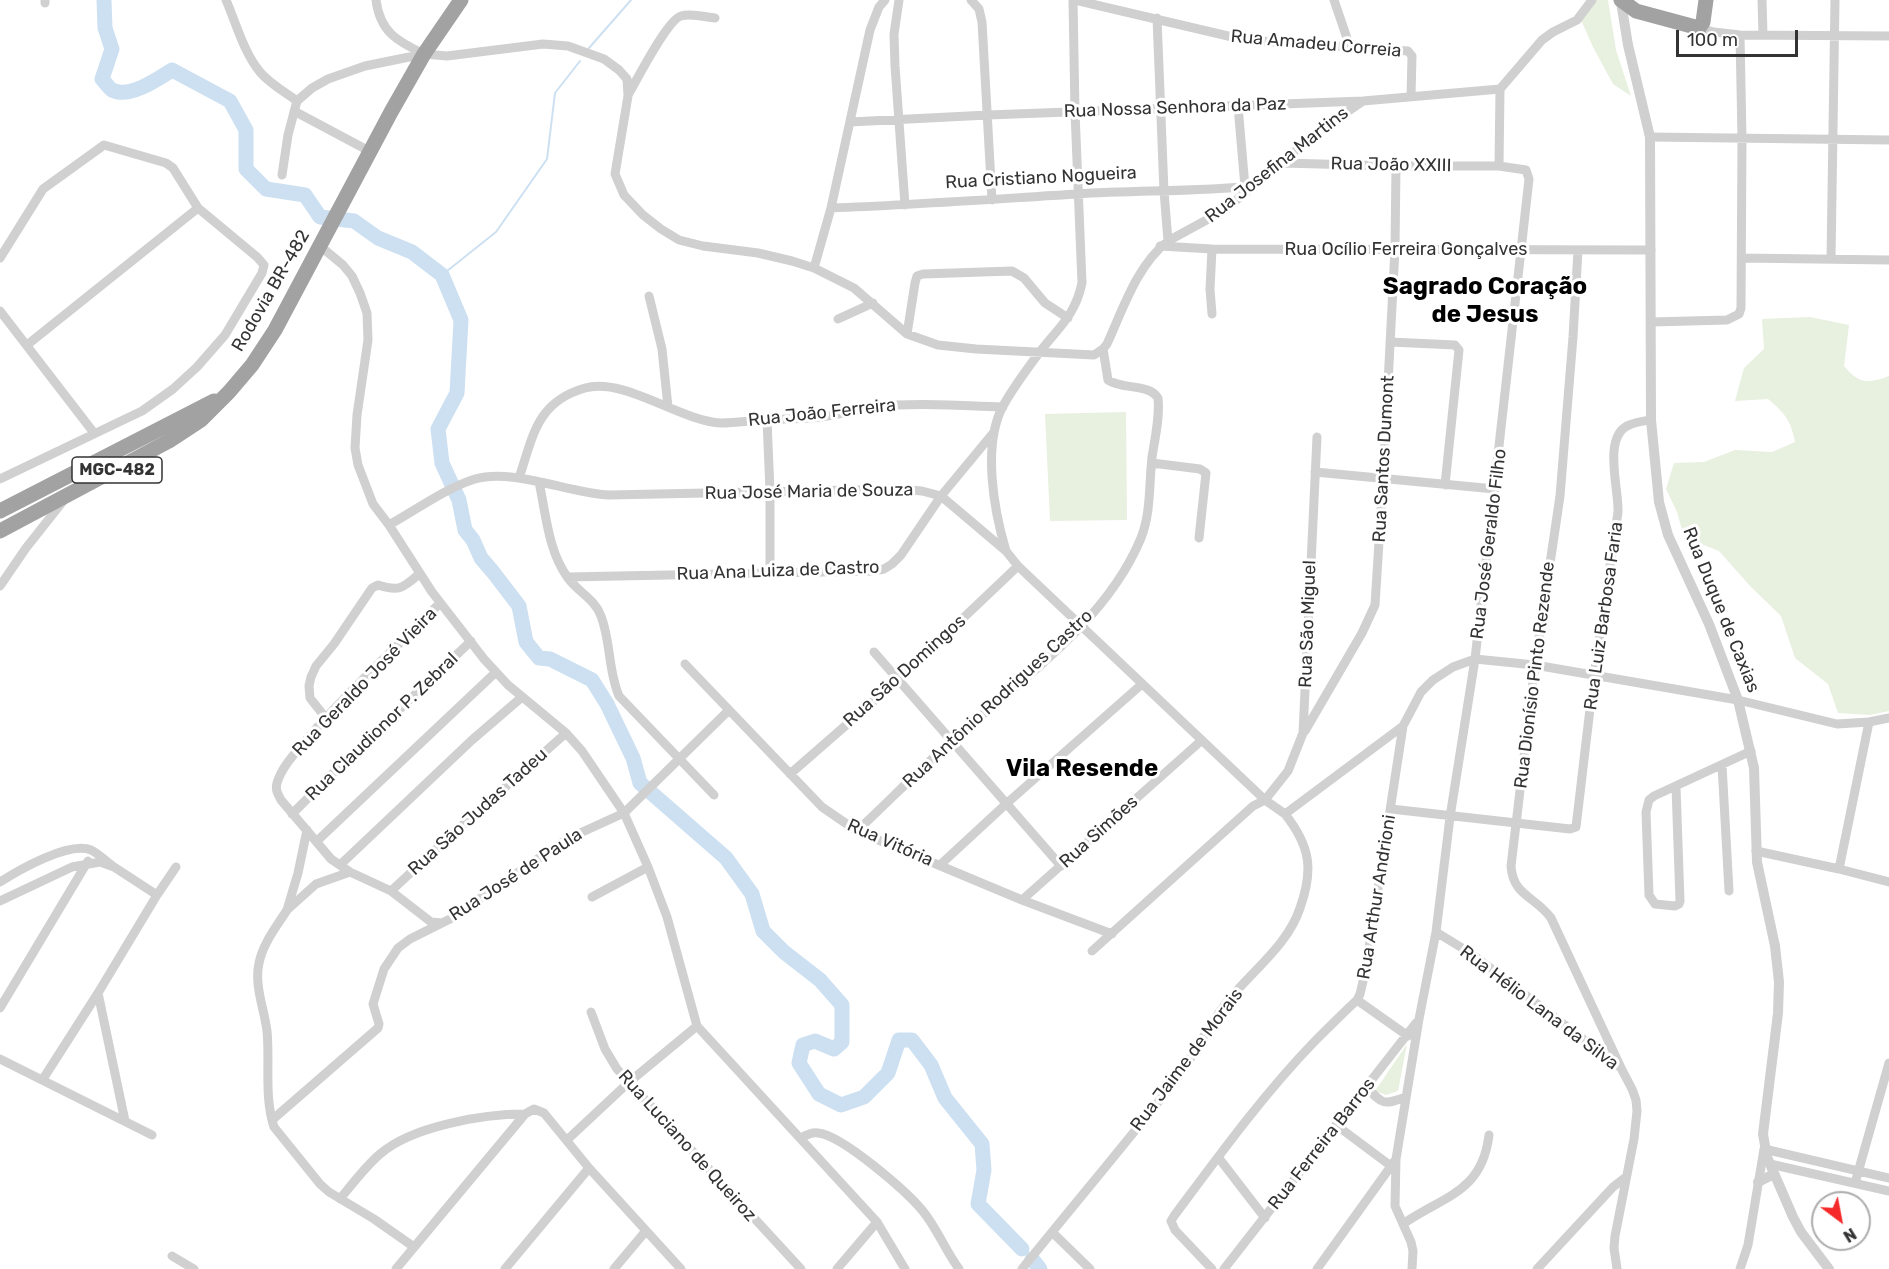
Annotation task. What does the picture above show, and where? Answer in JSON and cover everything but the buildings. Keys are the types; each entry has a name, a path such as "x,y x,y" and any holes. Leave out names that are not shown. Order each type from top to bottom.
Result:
{"highway":[{"name":"MGC-482","path":"324,240 424,54 461,0"},
{"path":"1621,1 1630,16 1699,28 1703,21 1706,0"},
{"name":"Rodovia BR-482","path":"0,531 169,441 201,420 252,365 324,240"},
{"name":"Rodovia BR-482","path":"0,511 225,396"}],"street":[{"path":"226,0 247,50 259,71 270,82 297,100"},
{"path":"376,0 380,21 388,30 402,43 424,54"},
{"path":"814,268 831,208 870,30 879,7 885,0"},
{"path":"899,0 894,34 905,205"},
{"path":"971,0 979,9 982,22 992,200"},
{"path":"1006,551 995,499 994,432 1002,407 1039,353 1068,318 1082,283 1075,112 1074,0"},
{"name":"Rua Amadeu Correia","path":"1074,0 1245,40 1408,51 1412,56 1412,96"},
{"path":"1334,0 1350,47"},
{"path":"1499,165 1500,88 1533,49 1553,32 1577,20 1592,0"},
{"path":"1762,0 1763,34"},
{"path":"1831,259 1835,0"},
{"path":"628,96 650,55 676,19 684,15 715,18"},
{"name":"Rua Duque de Caxias","path":"1630,16 1631,57 1650,137 1651,420 1662,518 1678,559 1709,624 1738,700 1751,751 1756,784 1756,850 1775,946 1779,982 1778,1013 1763,1134 1764,1149 1793,1217 1828,1269"},
{"path":"1157,18 1164,244"},
{"path":"1699,28 1740,35 1889,36"},
{"path":"1651,322 1727,320 1739,314 1741,308 1740,35"},
{"path":"282,175 297,100 328,79 346,72 424,54 447,56 543,44 568,46 604,59 627,79 628,96 615,174 624,195 661,229 680,240 703,246 758,254 814,268 854,288 907,333 938,345 1094,355 1103,349"},
{"name":"Rua Nossa Senhora da Paz","path":"850,122 1363,100 1500,88"},
{"name":"Rua Josefina Martins","path":"1103,349 1144,268 1164,244 1223,211 1312,136 1363,100"},
{"path":"1238,106 1249,187"},
{"path":"294,111 371,152"},
{"path":"1650,137 1889,140"},
{"path":"0,258 43,189 104,145 166,163 173,168 198,207 264,265 262,273 225,335 173,389 142,411 0,479"},
{"name":"Rua João XXIII","path":"1282,163 1396,166 1499,165"},
{"name":"Rua José Geraldo Filho","path":"1412,1269 1413,1251 1395,1206 1393,1162 1436,932 1450,817 1475,659 1496,489 1529,179 1526,171 1520,168 1499,165"},
{"name":"Rua Santos Dumont","path":"1304,733 1362,633 1375,605 1395,249 1396,166"},
{"name":"Rua Cristiano Nogueira","path":"831,208 1249,187"},
{"path":"27,345 198,207"},
{"path":"324,240 352,276 367,313 368,340 357,415 355,448 358,465 373,504 440,603 496,672 566,733 591,763 624,813 648,867 673,933 697,1026 877,1222 905,1269"},
{"name":"Rua Ocílio Ferreira Gonçalves","path":"1164,244 1212,249 1651,250"},
{"path":"1212,249 1210,289 1212,314"},
{"name":"Rua Dionísio Pinto Rezende","path":"1578,250 1560,496 1535,665 1511,866 1515,885 1540,905 1551,918 1621,1068"},
{"path":"1742,258 1889,260"},
{"path":"907,333 915,283 917,276 923,274 1012,271 1024,278 1045,303 1068,318"},
{"path":"649,296 662,349 668,407"},
{"path":"838,319 873,303"},
{"path":"0,311 94,433"},
{"path":"1390,342 1455,345 1459,350 1445,485"},
{"name":"Rua Antônio Rodrigues Castro","path":"857,831 952,740 1032,672 1081,626 1122,574 1142,535 1147,512 1158,398 1152,392 1108,380 1103,349"},
{"name":"Rua João Ferreira","path":"519,478 534,430 544,414 571,393 587,387 604,386 627,392 719,423 820,417 875,407 902,405 1002,407"},
{"path":"767,420 770,574"},
{"name":"Rua Luiz Barbosa Faria","path":"1516,823 1570,830 1576,828 1578,824 1594,675 1618,512 1615,440 1626,426 1651,420"},
{"name":"Rua Ana Luiza de Castro","path":"567,577 770,574 884,569 901,555 941,496 994,432"},
{"name":"Rua São Miguel","path":"1092,951 1245,812 1265,800 1288,771 1304,733 1317,437"},
{"path":"1152,463 1200,469 1206,473 1199,538"},
{"path":"1315,472 1496,489"},
{"name":"Rua José Maria de Souza","path":"389,525 461,485 490,477 519,478 590,494 609,495 899,489 922,491 941,496 1006,551 1018,566 1265,800 1285,814"},
{"path":"539,482 553,548 567,577 591,600 601,614 613,682 624,703 714,795"},
{"path":"0,586 26,548 68,496"},
{"name":"Rua São Domingos","path":"790,774 899,679 1018,566"},
{"path":"326,717 310,698 309,686 315,666 334,644 372,588 378,585 399,589 419,574"},
{"name":"Rua Geraldo José Vieira","path":"440,603 326,717 292,756 278,781 277,794 331,859 350,872 391,891 431,922 442,923"},
{"name":"Rua Claudionor P. Zebral","path":"292,814 471,641"},
{"path":"874,652 1060,866"},
{"path":"1285,814 1403,726 1421,692 1433,680 1453,667 1475,659 1535,665 1738,700 1837,724 1889,718"},
{"name":"Rua Vitória","path":"685,664 822,807 857,831 1022,900 1112,934"},
{"path":"317,841 496,672"},
{"path":"940,865 1142,684"},
{"path":"340,865 472,740 522,697"},
{"name":"Rua José de Paula","path":"272,1120 378,1028 373,1004 381,976 387,963 404,944 442,923 567,838 624,813 729,710"},
{"path":"1839,869 1869,722"},
{"name":"Rua Arthur Andrioni","path":"1212,1269 1171,1224 1174,1216 1266,1096 1313,1043 1357,1000 1360,994 1403,726"},
{"name":"Rua São Judas Tadeu","path":"391,891 566,733"},
{"name":"Rua Simões","path":"1022,900 1202,740"},
{"path":"1676,787 1680,901 1675,906 1655,904 1649,895 1647,805 1654,796 1751,751"},
{"path":"1722,765 1729,891"},
{"path":"1391,809 1516,823"},
{"name":"Rua Jaime de Morais","path":"1022,1269 1176,1080 1227,1001 1270,955 1293,924 1305,893 1308,875 1307,858 1304,842 1285,814"},
{"path":"287,910 307,830"},
{"path":"0,882 63,852 75,849 91,850 157,895"},
{"path":"0,1008 88,863 91,850"},
{"path":"1756,850 1889,882"},
{"path":"0,901 72,867 100,862 114,867"},
{"path":"43,1079 176,867"},
{"path":"592,897 648,867"},
{"path":"350,872 316,884 287,910 267,941 260,959 258,970 267,1033 272,1120 278,1132 313,1177 329,1192 414,1247"},
{"name":"Rua Hélio Lana da Silva","path":"1436,932 1472,954 1621,1068 1632,1089 1637,1111 1615,1236 1617,1269"},
{"path":"98,993 125,1121"},
{"path":"1357,1000 1408,1036"},
{"name":"Rua Luciano de Queiroz","path":"591,1012 610,1059 628,1083 801,1269"},
{"name":"Rua Ferreira Barros","path":"1224,1269 1419,1019"},
{"path":"567,1140 628,1083 697,1026"},
{"path":"0,1059 152,1135"},
{"path":"1855,1183 1889,1063"},
{"path":"1367,1087 1382,1103 1406,1097"},
{"path":"340,1199 369,1164 408,1137 464,1121 534,1109 544,1113 645,1232 681,1269"},
{"path":"396,1269 527,1112"},
{"path":"1317,1269 1393,1162 1336,1125"},
{"path":"801,1138 812,1133 823,1134 870,1162 922,1210 959,1269"},
{"path":"1404,1224 1430,1207 1454,1196 1467,1184 1479,1168 1488,1150 1490,1135"},
{"path":"1740,1269 1748,1245 1764,1149 1889,1178"},
{"path":"1218,1157 1264,1218"},
{"path":"505,1269 589,1168"},
{"path":"1758,1182 1772,1169 1889,1191"},
{"path":"1538,1269 1613,1187 1626,1177"},
{"path":"837,1269 877,1222"},
{"path":"614,1269 645,1232"},
{"path":"1052,1232 1090,1269"},
{"path":"172,1256 194,1269"}],"green space":[{"path":"1596,0 1608,0 1616,50 1631,96 1613,84 1581,20"},
{"path":"1810,317 1849,325 1844,366 1854,376 1869,381 1889,376 1889,711 1870,715 1838,713 1828,684 1795,658 1781,616 1719,551 1684,537 1677,512 1666,489 1674,463 1704,462 1735,450 1772,452 1795,442 1786,418 1768,399 1735,401 1744,368 1764,349 1762,319"},
{"path":"1126,412 1127,520 1050,521 1045,414"},
{"path":"1407,1044 1398,1091 1386,1095 1375,1091"}],"waterway":[{"path":"104,0 105,28 112,49 102,79 112,90 119,92 135,90 172,70 230,101 246,130 246,169 266,189 305,195 320,217 354,221 378,238 412,252 442,275 461,320 457,393 438,429 442,463 459,500 465,530 473,540 481,558 519,606 526,642 539,658 550,659 592,680 607,704 633,758 640,783 726,858 752,894 763,931 784,952 820,980 842,1005 842,1042 834,1049 815,1041 803,1045 799,1063 819,1094 841,1105 864,1097 888,1073 899,1040 912,1040 931,1065 945,1098 982,1144 984,1170 978,1204 1022,1249"},
{"path":"589,48 631,0"},
{"path":"442,275 496,232 547,159 555,93 580,61"},
{"path":"1032,1259 1040,1269"}],"district":[{"name":"Sagrado Coração de Jesus","path":"1485,301"},
{"name":"Vila Resende","path":"1082,769"}]}
